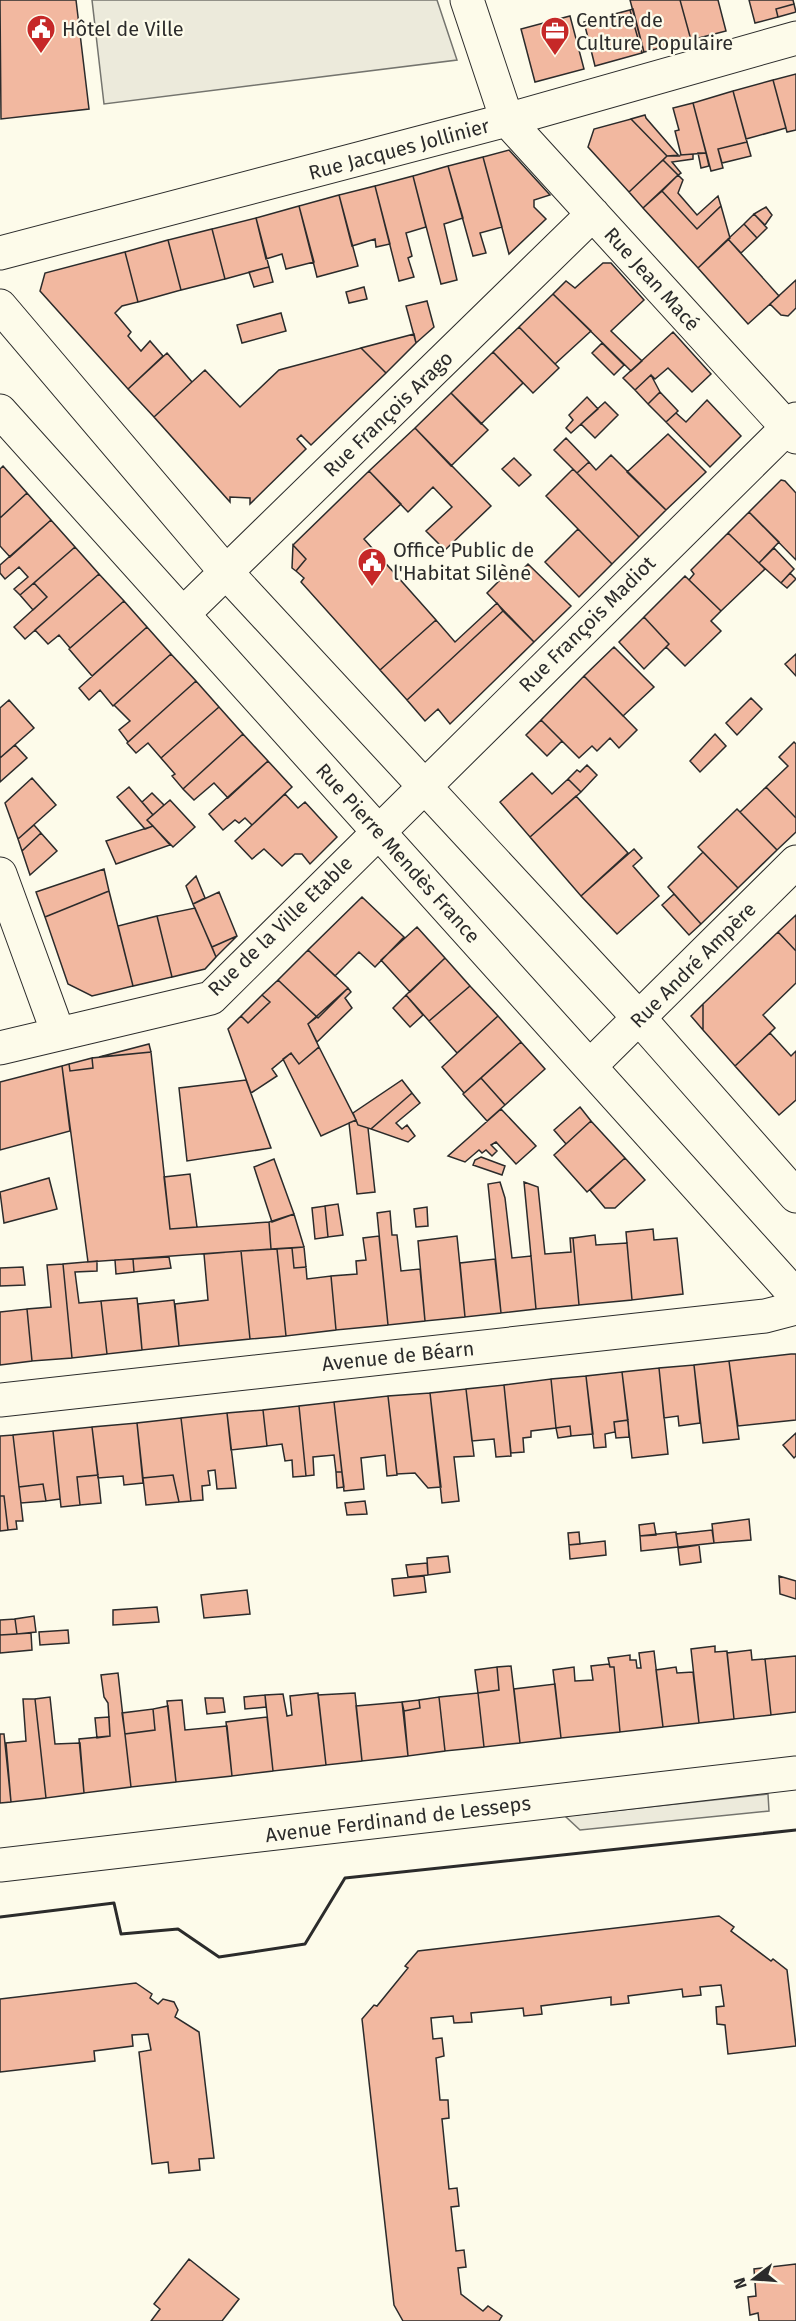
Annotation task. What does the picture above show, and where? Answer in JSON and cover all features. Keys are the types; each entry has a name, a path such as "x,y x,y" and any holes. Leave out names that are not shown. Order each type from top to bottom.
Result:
{"street":[{"path":"467,0 507,120"},
{"name":"Rue Jacques Jollinier","path":"0,253 507,120 796,38"},
{"name":"Rue Jean Macé","path":"507,120 793,428"},
{"name":"Rue François Arago","path":"183,614 592,214"},
{"path":"0,306 226,572 422,787 640,1019 796,1196"},
{"name":"Rue Pierre Mendès France","path":"0,411 796,1296"},
{"name":"Rue François Madiot","path":"378,831 793,428"},
{"name":"Rue de la Ville Etable","path":"0,1048 211,998 378,831"},
{"name":"Rue André Ampère","path":"590,1066 796,862"},
{"path":"0,874 58,1034"},
{"name":"Avenue de Béarn","path":"0,1400 765,1316 796,1308"},
{"name":"Avenue Ferdinand de Lesseps","path":"0,1865 796,1773"}],"shaded area":[{"path":"92,0 437,0 457,60 104,104"},
{"path":"768,1794 769,1811 580,1830 565,1816"}],"building":[{"name":"Hôtel de Ville","path":"0,0 76,0 89,109 1,119"},
{"path":"630,0 680,0 691,40 644,52"},
{"path":"680,0 718,0 726,31 691,40"},
{"path":"749,0 793,0 794,4 776,9 778,17 755,23"},
{"path":"794,4 796,12 778,17 776,9"},
{"path":"633,9 644,52 642,53 630,10"},
{"path":"630,10 642,53 595,66 584,22"},
{"path":"570,16 584,69 535,82 521,29"},
{"path":"796,74 796,130 787,132 773,80"},
{"path":"773,80 786,128 746,139 733,91"},
{"path":"733,91 747,142 718,149 723,168 711,171 693,103"},
{"path":"693,103 706,153 681,155 675,131 679,130 673,108"},
{"path":"645,115 679,156 667,156 631,119"},
{"path":"631,119 667,156 629,192 588,147 594,129"},
{"path":"747,142 751,156 722,163 718,149"},
{"path":"509,150 550,195 534,200 534,207 546,219 509,254 483,157"},
{"path":"698,153 706,153 709,166 701,168"},
{"path":"693,154 693,159 672,162 681,173 678,175 663,160 667,156"},
{"path":"483,157 502,227 480,233 486,253 473,256 448,166"},
{"path":"663,160 678,175 643,208 629,192"},
{"path":"448,166 463,218 444,224 457,280 441,284 413,176"},
{"path":"678,175 683,180 678,193 697,215 718,196 721,206 697,229 662,191"},
{"path":"413,176 426,227 406,233 412,256 408,258 414,277 399,281 375,186"},
{"path":"375,186 390,244 376,247 375,239 352,246 339,195"},
{"path":"662,191 697,229 721,206 730,238 698,268 643,208"},
{"path":"339,195 358,266 317,277 299,206"},
{"path":"299,206 314,262 286,269 282,254 266,259 256,218"},
{"path":"766,207 772,215 765,225 754,214"},
{"path":"754,214 767,228 757,238 744,224"},
{"path":"256,218 269,267 225,279 212,229"},
{"path":"744,224 757,238 741,253 728,239"},
{"path":"212,229 225,279 181,290 168,240"},
{"path":"728,239 779,296 748,324 698,268"},
{"path":"168,240 181,290 138,302 125,252"},
{"path":"125,252 138,302 122,306 115,313 131,332 128,336 141,351 150,341 163,356 128,389 40,291 45,273"},
{"path":"603,263 611,263 644,300 611,331 642,361 631,371 553,294 566,281 575,288"},
{"path":"269,267 273,282 254,287 249,272"},
{"path":"796,280 796,308 788,316 781,315 770,304"},
{"path":"364,287 367,299 349,303 346,292"},
{"path":"553,294 591,331 555,364 519,327"},
{"path":"427,301 434,327 416,343 406,306"},
{"path":"281,313 286,331 242,343 237,325"},
{"path":"519,327 559,368 533,393 493,352"},
{"path":"673,332 711,374 692,392 668,368 655,379 651,375 635,390 623,378"},
{"path":"414,334 416,343 386,373 361,348"},
{"path":"602,343 624,365 614,375 592,353"},
{"path":"361,348 386,373 311,445 301,435 297,439 306,449 250,504 250,498 230,497 230,502 154,417 205,370 240,407 279,370"},
{"path":"493,352 523,383 481,424 451,393"},
{"path":"167,353 192,382 154,417 128,389"},
{"path":"651,375 660,392 648,404 635,390"},
{"path":"660,392 678,411 666,422 648,404"},
{"path":"451,393 488,430 451,466 415,428"},
{"path":"587,397 598,409 571,433 566,428 573,420 569,415"},
{"path":"707,400 741,436 710,467 666,422 676,413 686,422"},
{"path":"605,402 618,415 595,438 581,424"},
{"path":"415,428 491,506 445,550 426,531 452,507 433,487 408,512 369,471"},
{"path":"668,434 706,472 666,510 627,472"},
{"path":"566,438 589,462 577,473 554,450"},
{"path":"611,455 666,510 639,537 577,473 589,462 596,470"},
{"path":"514,458 531,475 519,486 502,469"},
{"path":"3,466 27,493 0,518 0,469"},
{"path":"573,469 639,537 612,564 546,496"},
{"path":"369,471 401,504 364,539 436,620 380,670 301,582 304,578 296,571 306,559 293,545"},
{"path":"781,480 785,481 796,493 796,560 749,512"},
{"path":"27,493 51,520 10,557 0,546 0,518"},
{"path":"749,512 779,542 759,563 728,533"},
{"path":"51,520 75,547 20,595 14,589 28,577 19,567 5,579 0,573 0,565"},
{"path":"578,529 612,564 579,597 545,562"},
{"path":"728,533 765,569 721,611 689,580 694,574 691,570"},
{"path":"293,545 306,559 296,571 292,568"},
{"path":"75,547 99,574 25,639 14,627 47,597 34,583"},
{"path":"774,548 794,569 781,583 759,563"},
{"path":"528,564 571,606 534,642 487,593 511,569 517,575"},
{"path":"790,573 796,579 787,588 781,583"},
{"path":"99,574 124,601 70,648 59,635 48,644 35,630"},
{"path":"685,576 721,611 711,621 721,631 685,666 666,647 669,644 644,617"},
{"path":"34,583 47,597 33,610 20,595"},
{"path":"124,601 147,627 92,676 69,649"},
{"path":"497,603 503,611 407,700 380,670 436,620 455,642"},
{"path":"503,611 534,642 450,724 438,709 425,721 407,700"},
{"path":"644,617 669,644 644,669 619,642"},
{"path":"147,627 171,654 113,706 100,690 89,700 79,688"},
{"path":"614,647 654,687 623,716 584,676"},
{"path":"171,654 196,681 128,742 119,730 130,721 114,705"},
{"path":"796,654 796,676 785,664"},
{"path":"584,676 637,730 619,748 610,738 597,751 592,746 579,758 541,720"},
{"path":"196,681 219,707 161,758 148,743 136,753 127,743"},
{"path":"751,698 762,709 737,735 726,723"},
{"path":"9,700 34,728 0,758 0,708"},
{"path":"219,707 243,734 183,789 172,776 175,774 161,758"},
{"path":"541,720 562,741 547,756 526,735"},
{"path":"243,734 268,761 228,798 214,783 194,800 183,789"},
{"path":"715,734 726,746 700,772 690,761"},
{"path":"794,742 796,744 796,818 766,787 788,766 779,757"},
{"path":"15,745 27,758 0,782 0,758"},
{"path":"268,761 292,787 252,825 245,818 239,823 235,820 223,830 209,814"},
{"path":"587,765 597,775 581,792 568,779 577,770 580,772"},
{"path":"532,773 552,794 568,779 581,792 530,837 500,802"},
{"path":"32,778 56,805 18,839 5,803"},
{"path":"129,787 153,815 147,820 153,826 145,829 117,797"},
{"path":"766,787 796,818 796,832 777,850 740,812"},
{"path":"152,793 164,805 153,815 142,802"},
{"path":"285,794 298,808 305,802 337,837 310,864 302,854 295,854 282,866 264,849 252,859 235,841"},
{"path":"576,796 628,853 581,896 530,837"},
{"path":"170,800 195,827 173,847 147,820"},
{"path":"737,809 777,850 738,888 698,847"},
{"path":"34,825 41,833 22,851 18,839"},
{"path":"153,826 170,845 116,864 106,841"},
{"path":"41,833 57,851 30,875 22,851"},
{"path":"634,849 642,858 633,866 659,896 617,934 581,896"},
{"path":"703,852 738,888 701,924 668,887"},
{"path":"104,869 109,891 45,917 36,892"},
{"path":"196,876 205,898 193,904 186,886"},
{"path":"109,891 133,986 92,996 68,984 45,917"},
{"path":"219,892 237,936 212,947 193,904"},
{"path":"674,894 701,924 689,935 662,905"},
{"path":"362,897 404,937 375,967 359,952 335,976 308,950"},
{"path":"195,908 216,957 205,969 172,977 157,916"},
{"path":"796,915 796,951 778,932"},
{"path":"157,916 172,977 133,986 118,926"},
{"path":"417,927 445,958 410,992 381,960"},
{"path":"778,932 796,951 796,983 763,1015 775,1028 735,1066 703,1030 703,1004"},
{"path":"237,936 216,957 212,947"},
{"path":"308,950 348,988 318,1018 278,980"},
{"path":"445,958 470,986 429,1021 406,995"},
{"path":"278,980 317,1017 308,1024 319,1047 299,1064 291,1053 272,1069 277,1076 251,1093 228,1029 241,1016 248,1023 270,1002 262,995"},
{"path":"470,986 498,1016 457,1053 429,1021"},
{"path":"348,988 351,992 345,998 352,1008 317,1042 308,1024"},
{"path":"262,995 270,1002 248,1023 241,1016"},
{"path":"406,995 423,1015 410,1027 393,1008"},
{"path":"703,1004 703,1030 691,1016"},
{"path":"498,1016 521,1042 464,1093 442,1067"},
{"path":"770,1033 791,1056 796,1051 796,1100 779,1115 735,1066"},
{"path":"521,1042 545,1069 505,1105 481,1078"},
{"path":"149,1044 151,1052 99,1057"},
{"path":"319,1047 356,1120 321,1136 283,1059 291,1053 299,1064"},
{"path":"151,1052 170,1229 269,1222 271,1249 88,1262 62,1066 69,1064 70,1071 93,1068 92,1058"},
{"path":"92,1058 93,1068 70,1071 69,1064"},
{"path":"62,1066 70,1131 0,1150 0,1082"},
{"path":"481,1078 505,1105 487,1121 463,1094"},
{"path":"246,1080 271,1148 187,1161 179,1088"},
{"path":"402,1080 412,1093 371,1129 358,1125 353,1113"},
{"path":"412,1093 420,1103 396,1123 402,1129 407,1125 415,1136 408,1142 371,1129"},
{"path":"580,1107 591,1121 566,1144 554,1130"},
{"path":"501,1109 536,1146 516,1164 496,1142 491,1145 497,1151 492,1156 486,1150 482,1153 479,1150 465,1162 448,1156"},
{"path":"356,1120 358,1125 368,1128 375,1192 357,1194 349,1123"},
{"path":"591,1121 625,1158 587,1192 554,1155"},
{"path":"481,1157 505,1166 502,1175 473,1165 475,1160"},
{"path":"625,1158 645,1180 615,1208 605,1208 590,1190"},
{"path":"274,1159 294,1214 272,1222 254,1167"},
{"path":"190,1174 197,1227 170,1229 164,1177"},
{"path":"49,1178 57,1209 4,1223 0,1192"},
{"path":"500,1182 505,1198 512,1258 531,1256 536,1309 501,1313 488,1184"},
{"path":"524,1182 538,1187 545,1254 571,1252 570,1238 573,1238 579,1305 536,1309"},
{"path":"338,1204 343,1235 328,1237 325,1206"},
{"path":"325,1206 328,1237 315,1239 312,1208"},
{"path":"427,1207 428,1226 416,1227 414,1209"},
{"path":"390,1211 392,1235 397,1235 401,1271 420,1269 425,1321 388,1325 377,1213"},
{"path":"294,1214 304,1247 271,1249 269,1222"},
{"path":"653,1229 654,1240 677,1238 683,1294 632,1300 626,1232"},
{"path":"595,1235 596,1245 627,1243 632,1300 579,1305 573,1238"},
{"path":"379,1236 388,1325 336,1330 331,1276 357,1274 356,1261 366,1260 363,1238"},
{"path":"457,1236 465,1317 425,1321 418,1241"},
{"path":"304,1247 306,1267 294,1268 292,1248"},
{"path":"292,1248 294,1268 306,1267 307,1279 331,1276 336,1330 286,1336 277,1249"},
{"path":"277,1249 286,1336 250,1339 241,1251"},
{"path":"241,1251 250,1339 179,1346 175,1304 208,1300 204,1254"},
{"path":"169,1257 171,1268 134,1272 133,1259"},
{"path":"133,1259 134,1272 116,1274 115,1260"},
{"path":"495,1259 501,1313 465,1317 460,1263"},
{"path":"97,1261 97,1271 75,1272 79,1303 101,1301 107,1354 72,1358 63,1264"},
{"path":"63,1264 72,1358 32,1361 27,1309 51,1307 47,1265"},
{"path":"23,1267 25,1285 0,1286 0,1268"},
{"path":"137,1298 142,1350 107,1354 101,1301"},
{"path":"174,1300 179,1346 142,1350 138,1304"},
{"path":"27,1309 32,1361 0,1365 0,1312"},
{"path":"796,1354 796,1420 738,1426 729,1361"},
{"path":"729,1361 739,1439 703,1443 694,1365"},
{"path":"694,1365 700,1423 679,1426 678,1416 664,1418 659,1368"},
{"path":"659,1368 668,1454 632,1458 622,1372"},
{"path":"622,1372 628,1420 614,1422 615,1432 605,1434 606,1447 594,1448 586,1376"},
{"path":"586,1376 593,1434 571,1436 570,1426 556,1428 551,1379"},
{"path":"551,1379 556,1428 531,1431 531,1437 523,1438 524,1452 511,1453 504,1385"},
{"path":"504,1385 511,1456 496,1457 494,1439 472,1441 466,1389"},
{"path":"466,1389 474,1456 454,1457 459,1501 442,1503 430,1393"},
{"path":"430,1393 441,1487 428,1488 415,1473 397,1474 388,1396"},
{"path":"388,1396 397,1475 387,1476 385,1455 361,1458 364,1489 344,1491 334,1402"},
{"path":"334,1402 342,1472 336,1472 334,1455 313,1457 314,1475 306,1476 299,1406"},
{"path":"299,1406 306,1476 293,1477 292,1460 285,1461 282,1444 267,1446 263,1410"},
{"path":"263,1410 267,1446 231,1450 227,1413"},
{"path":"227,1413 236,1488 217,1489 215,1470 208,1471 210,1485 202,1486 203,1500 191,1501 181,1418"},
{"path":"181,1418 191,1501 179,1502 173,1475 143,1478 137,1423"},
{"path":"628,1420 629,1437 616,1438 614,1422"},
{"path":"137,1423 143,1483 124,1485 123,1476 98,1478 92,1427"},
{"path":"570,1426 571,1436 558,1438 556,1428"},
{"path":"92,1427 98,1475 77,1477 80,1505 61,1507 53,1431"},
{"path":"53,1431 60,1499 46,1501 43,1484 19,1487 13,1435"},
{"path":"796,1433 796,1456 794,1458 783,1445"},
{"path":"13,1435 23,1521 16,1521 17,1529 8,1530 4,1496 0,1496 0,1436"},
{"path":"336,1472 342,1472 344,1487 337,1488"},
{"path":"98,1475 101,1503 80,1505 77,1477"},
{"path":"173,1475 179,1502 146,1505 143,1478"},
{"path":"43,1484 46,1501 21,1503 19,1487"},
{"path":"0,1496 4,1496 8,1530 0,1531"},
{"path":"365,1501 367,1514 347,1515 345,1503"},
{"path":"749,1519 751,1540 714,1543 712,1524"},
{"path":"654,1523 656,1535 640,1536 639,1525"},
{"path":"712,1530 714,1543 678,1547 676,1534"},
{"path":"579,1532 580,1544 569,1545 568,1533"},
{"path":"676,1532 678,1547 641,1551 640,1536"},
{"path":"605,1541 606,1555 570,1559 569,1545"},
{"path":"699,1545 701,1562 680,1565 678,1548"},
{"path":"448,1556 450,1572 428,1575 427,1558"},
{"path":"427,1563 428,1575 408,1577 406,1565"},
{"path":"424,1576 426,1592 394,1596 392,1579"},
{"path":"779,1576 796,1581 796,1599 780,1594"},
{"path":"247,1590 250,1614 204,1618 201,1595"},
{"path":"157,1607 159,1622 113,1625 113,1610"},
{"path":"34,1616 36,1632 17,1634 15,1619"},
{"path":"15,1619 17,1634 0,1635 0,1620"},
{"path":"68,1630 69,1643 40,1645 39,1632"},
{"path":"31,1633 32,1650 0,1653 0,1635"},
{"path":"715,1646 715,1652 727,1651 734,1719 699,1723 691,1649"},
{"path":"751,1650 752,1660 765,1659 771,1715 734,1719 727,1653"},
{"path":"654,1651 663,1727 620,1732 614,1667 610,1667 608,1658 630,1655 630,1660 636,1660 637,1668 641,1668 639,1653"},
{"path":"796,1656 796,1712 771,1715 765,1659"},
{"path":"609,1664 610,1667 614,1667 620,1732 561,1738 553,1670 574,1667 575,1681 593,1680 591,1666"},
{"path":"511,1666 520,1743 484,1747 478,1693 499,1690 497,1667"},
{"path":"497,1667 499,1690 478,1693 475,1670"},
{"path":"676,1667 677,1673 693,1672 699,1723 663,1727 656,1670"},
{"path":"118,1673 131,1787 84,1793 79,1739 110,1736 108,1703 104,1697 101,1675"},
{"path":"555,1684 561,1738 520,1743 514,1689"},
{"path":"318,1693 326,1765 273,1771 265,1695 283,1694 287,1716 292,1715 290,1696"},
{"path":"355,1693 362,1761 326,1765 318,1695"},
{"path":"478,1693 484,1747 445,1751 439,1697"},
{"path":"265,1695 266,1707 245,1709 244,1697"},
{"path":"50,1697 55,1744 80,1743 84,1793 46,1798 35,1699"},
{"path":"439,1697 445,1751 408,1756 404,1711 420,1708 419,1700"},
{"path":"205,1698 223,1698 225,1712 207,1714"},
{"path":"23,1699 35,1699 46,1798 11,1802 6,1743 26,1741"},
{"path":"182,1700 185,1730 227,1726 232,1776 176,1782 167,1701"},
{"path":"419,1700 420,1708 404,1711 402,1702"},
{"path":"402,1702 408,1756 362,1761 356,1706"},
{"path":"168,1706 176,1782 131,1787 125,1734 155,1730 153,1709"},
{"path":"153,1709 155,1730 125,1734 122,1713"},
{"path":"109,1717 110,1736 97,1738 95,1718"},
{"path":"267,1717 273,1771 232,1776 226,1722"},
{"path":"0,1734 4,1734 11,1802 0,1803"},
{"path":"719,1916 734,1927 731,1931 787,1970 796,2046 728,2054 725,2025 717,2024 716,2007 724,2006 721,1985 700,1987 701,1995 683,1997 682,1989 628,1996 629,2003 611,2005 611,1997 541,2006 542,2014 524,2016 523,2008 471,2013 472,2022 454,2023 453,2016 431,2018 433,2039 442,2038 444,2056 436,2058 440,2100 448,2100 449,2118 442,2119 449,2189 457,2188 459,2206 451,2207 456,2251 464,2250 466,2267 458,2268 461,2294 483,2311 488,2306 502,2316 499,2321 403,2321 394,2305 362,2019 374,2005 377,2006 408,1968 405,1966 418,1951"},
{"path":"136,1983 152,1994 150,1998 158,2004 163,1999 174,2002 178,2010 175,2017 199,2032 214,2158 199,2159 200,2170 169,2173 168,2162 152,2164 139,2052 151,2050 148,2034 132,2035 133,2046 94,2051 95,2061 0,2072 0,1999"},
{"path":"189,2259 239,2299 222,2321 151,2321 160,2309 154,2304"},
{"path":"796,2264 796,2321 759,2321 758,2313 750,2315 748,2297 756,2296 754,2269"}],"wall":[{"path":"0,1917 114,1903 121,1934 178,1929 219,1957 305,1944 345,1878 796,1830"}],"place":[{"name":"Hôtel de Ville","path":"41,54"},
{"name":"Centre de Culture Populaire","path":"555,56"},
{"name":"Office Public de l'Habitat Silène","path":"372,588"}]}
